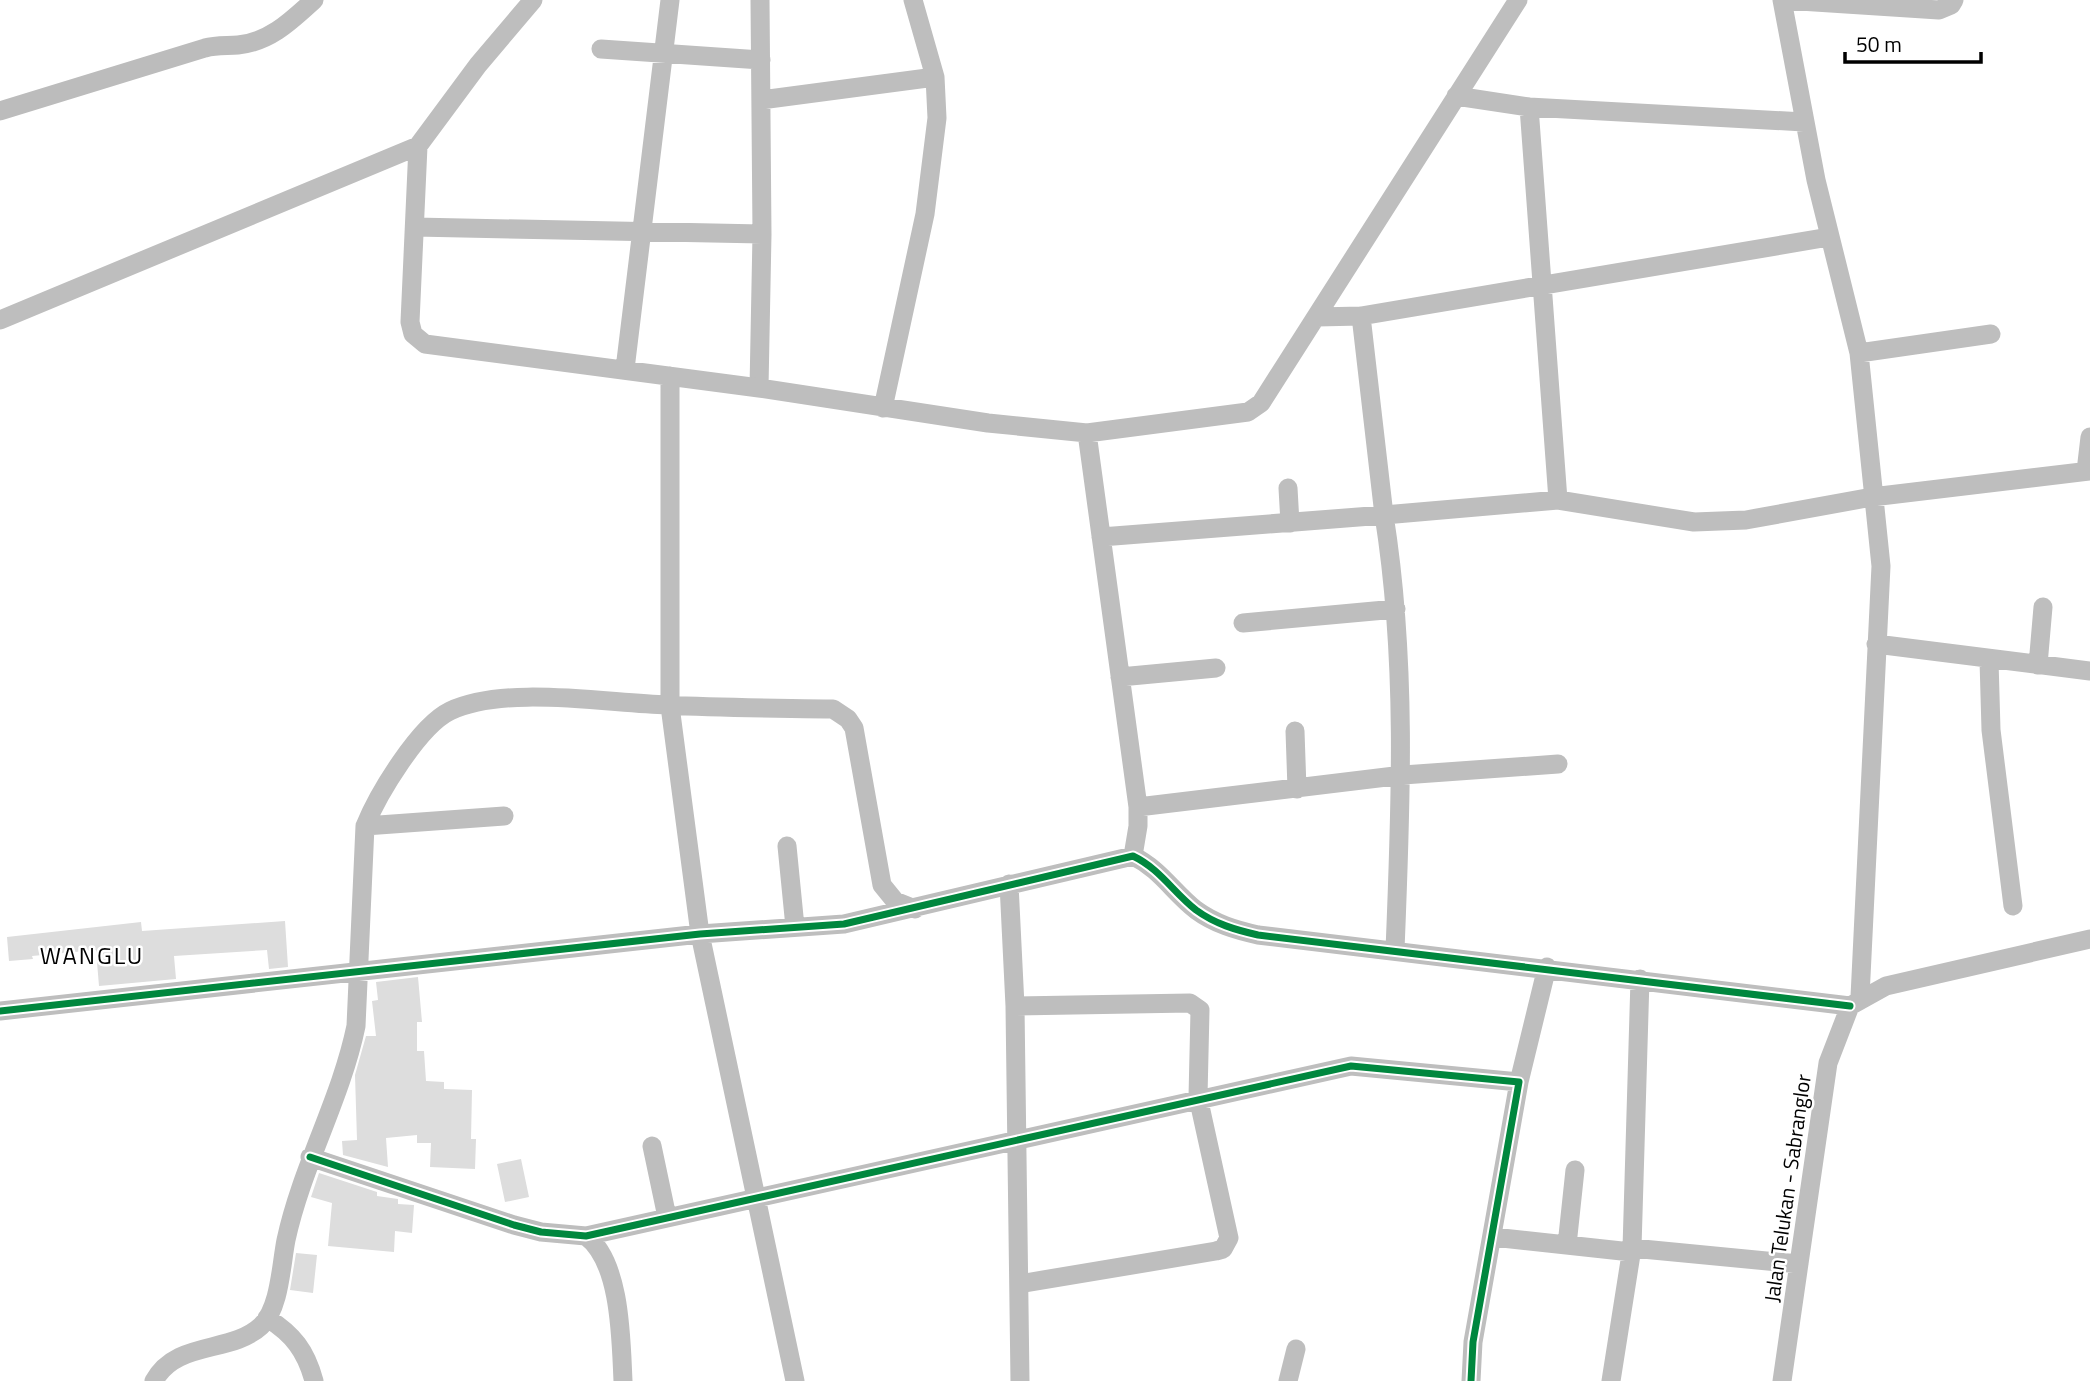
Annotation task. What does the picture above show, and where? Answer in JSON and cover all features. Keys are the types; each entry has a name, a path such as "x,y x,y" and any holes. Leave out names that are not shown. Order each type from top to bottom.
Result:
{"street":[{"path":"0,320 418,146 478,65 533,0"},
{"path":"625,369 670,0"},
{"path":"759,388 762,234 760,0"},
{"path":"883,408 933,168 937,118 935,78 913,0"},
{"path":"418,146 410,322 418,339 425,344 625,369 883,408 1087,433 1252,411 1261,403 1518,0"},
{"path":"1783,0 1939,10 1945,9 1954,0"},
{"name":"Jalan Telukan - Sabranglor","path":"1782,1381 1828,1063 1855,1002 1881,566 1859,354 1829,237 1804,122 1783,0"},
{"path":"601,49 761,60"},
{"path":"761,100 935,78"},
{"path":"1456,96 1529,107 1804,122"},
{"path":"1529,107 1558,500"},
{"path":"415,227 762,234"},
{"path":"1317,317 1361,316 1829,237"},
{"path":"1361,316 1396,609 1403,775 1395,950"},
{"path":"1859,354 1991,334"},
{"path":"670,376 670,706 700,934 795,1381"},
{"path":"1087,433 1138,807 1139,826 1133,856"},
{"path":"1101,537 1558,500 1694,522 1746,520 1872,497 2088,471 2090,437"},
{"path":"1288,488 1290,523"},
{"path":"2038,665 2043,607"},
{"path":"1243,623 1396,609"},
{"path":"1876,644 2090,671"},
{"path":"1989,660 1991,730 2013,906"},
{"path":"1120,677 1216,668"},
{"path":"154,1381 171,1360 247,1334 260,1327 267,1318 273,1303 289,1225 310,1157 352,1047 358,1009 357,972 365,826 374,804 400,764 433,722 449,712 501,697 670,706 832,709 840,712 854,728 882,885 895,901 915,909"},
{"path":"1295,731 1297,789"},
{"path":"1138,807 1403,775 1558,764"},
{"path":"365,826 504,816"},
{"path":"787,846 795,927"},
{"path":"0,1011 700,934 844,924 1133,856 1154,867 1196,909 1228,927 1331,945 1855,1002 1886,986 2090,940"},
{"path":"1009,884 1016,1006 1020,1381"},
{"path":"1471,1381 1473,1342 1519,1082 1557,969"},
{"path":"1611,1381 1631,1250 1640,979"},
{"path":"1016,1006 1190,1003 1201,1015 1198,1097 1229,1238 1223,1249 1019,1284"},
{"path":"310,1157 514,1226 541,1232 586,1236 1016,1141 1198,1097 1359,1065 1519,1082"},
{"path":"652,1146 667,1217"},
{"path":"1567,1245 1575,1170"},
{"path":"586,1236 599,1250 616,1296 623,1381"},
{"path":"1493,1237 1799,1264"},
{"path":"267,1318 296,1340 305,1355 314,1381"},
{"path":"1288,1381 1296,1349"}],"building":[{"path":"285,921 288,967 269,969 267,950 174,956 176,979 99,986 96,950 9,961 7,937 141,922 142,931"},
{"path":"418,977 422,1022 417,1022 417,1051 424,1051 426,1081 444,1082 444,1089 472,1090 471,1139 476,1139 475,1169 430,1167 431,1143 417,1143 417,1135 386,1138 388,1167 343,1155 342,1141 357,1140 355,1075 366,1036 376,1036 372,1001 378,1000 376,982"},
{"path":"521,1159 529,1197 505,1202 497,1164"},
{"path":"319,1173 377,1192 377,1196 398,1199 398,1204 414,1205 412,1233 395,1231 394,1252 328,1246 332,1203 311,1197"},
{"path":"296,1253 317,1255 313,1293 290,1290"}],"waterway":[{"path":"0,111 205,48 260,40 280,29 314,0"}],"cycle path":[{"path":"0,1011 700,934 844,924 1133,856 1151,867 1203,915 1226,926 1258,935 1850,1006"},
{"path":"310,1157 514,1225 541,1232 586,1236 1351,1066 1519,1082 1473,1342 1471,1381"}],"district":[{"name":"WANGLU","path":"92,955"}]}
